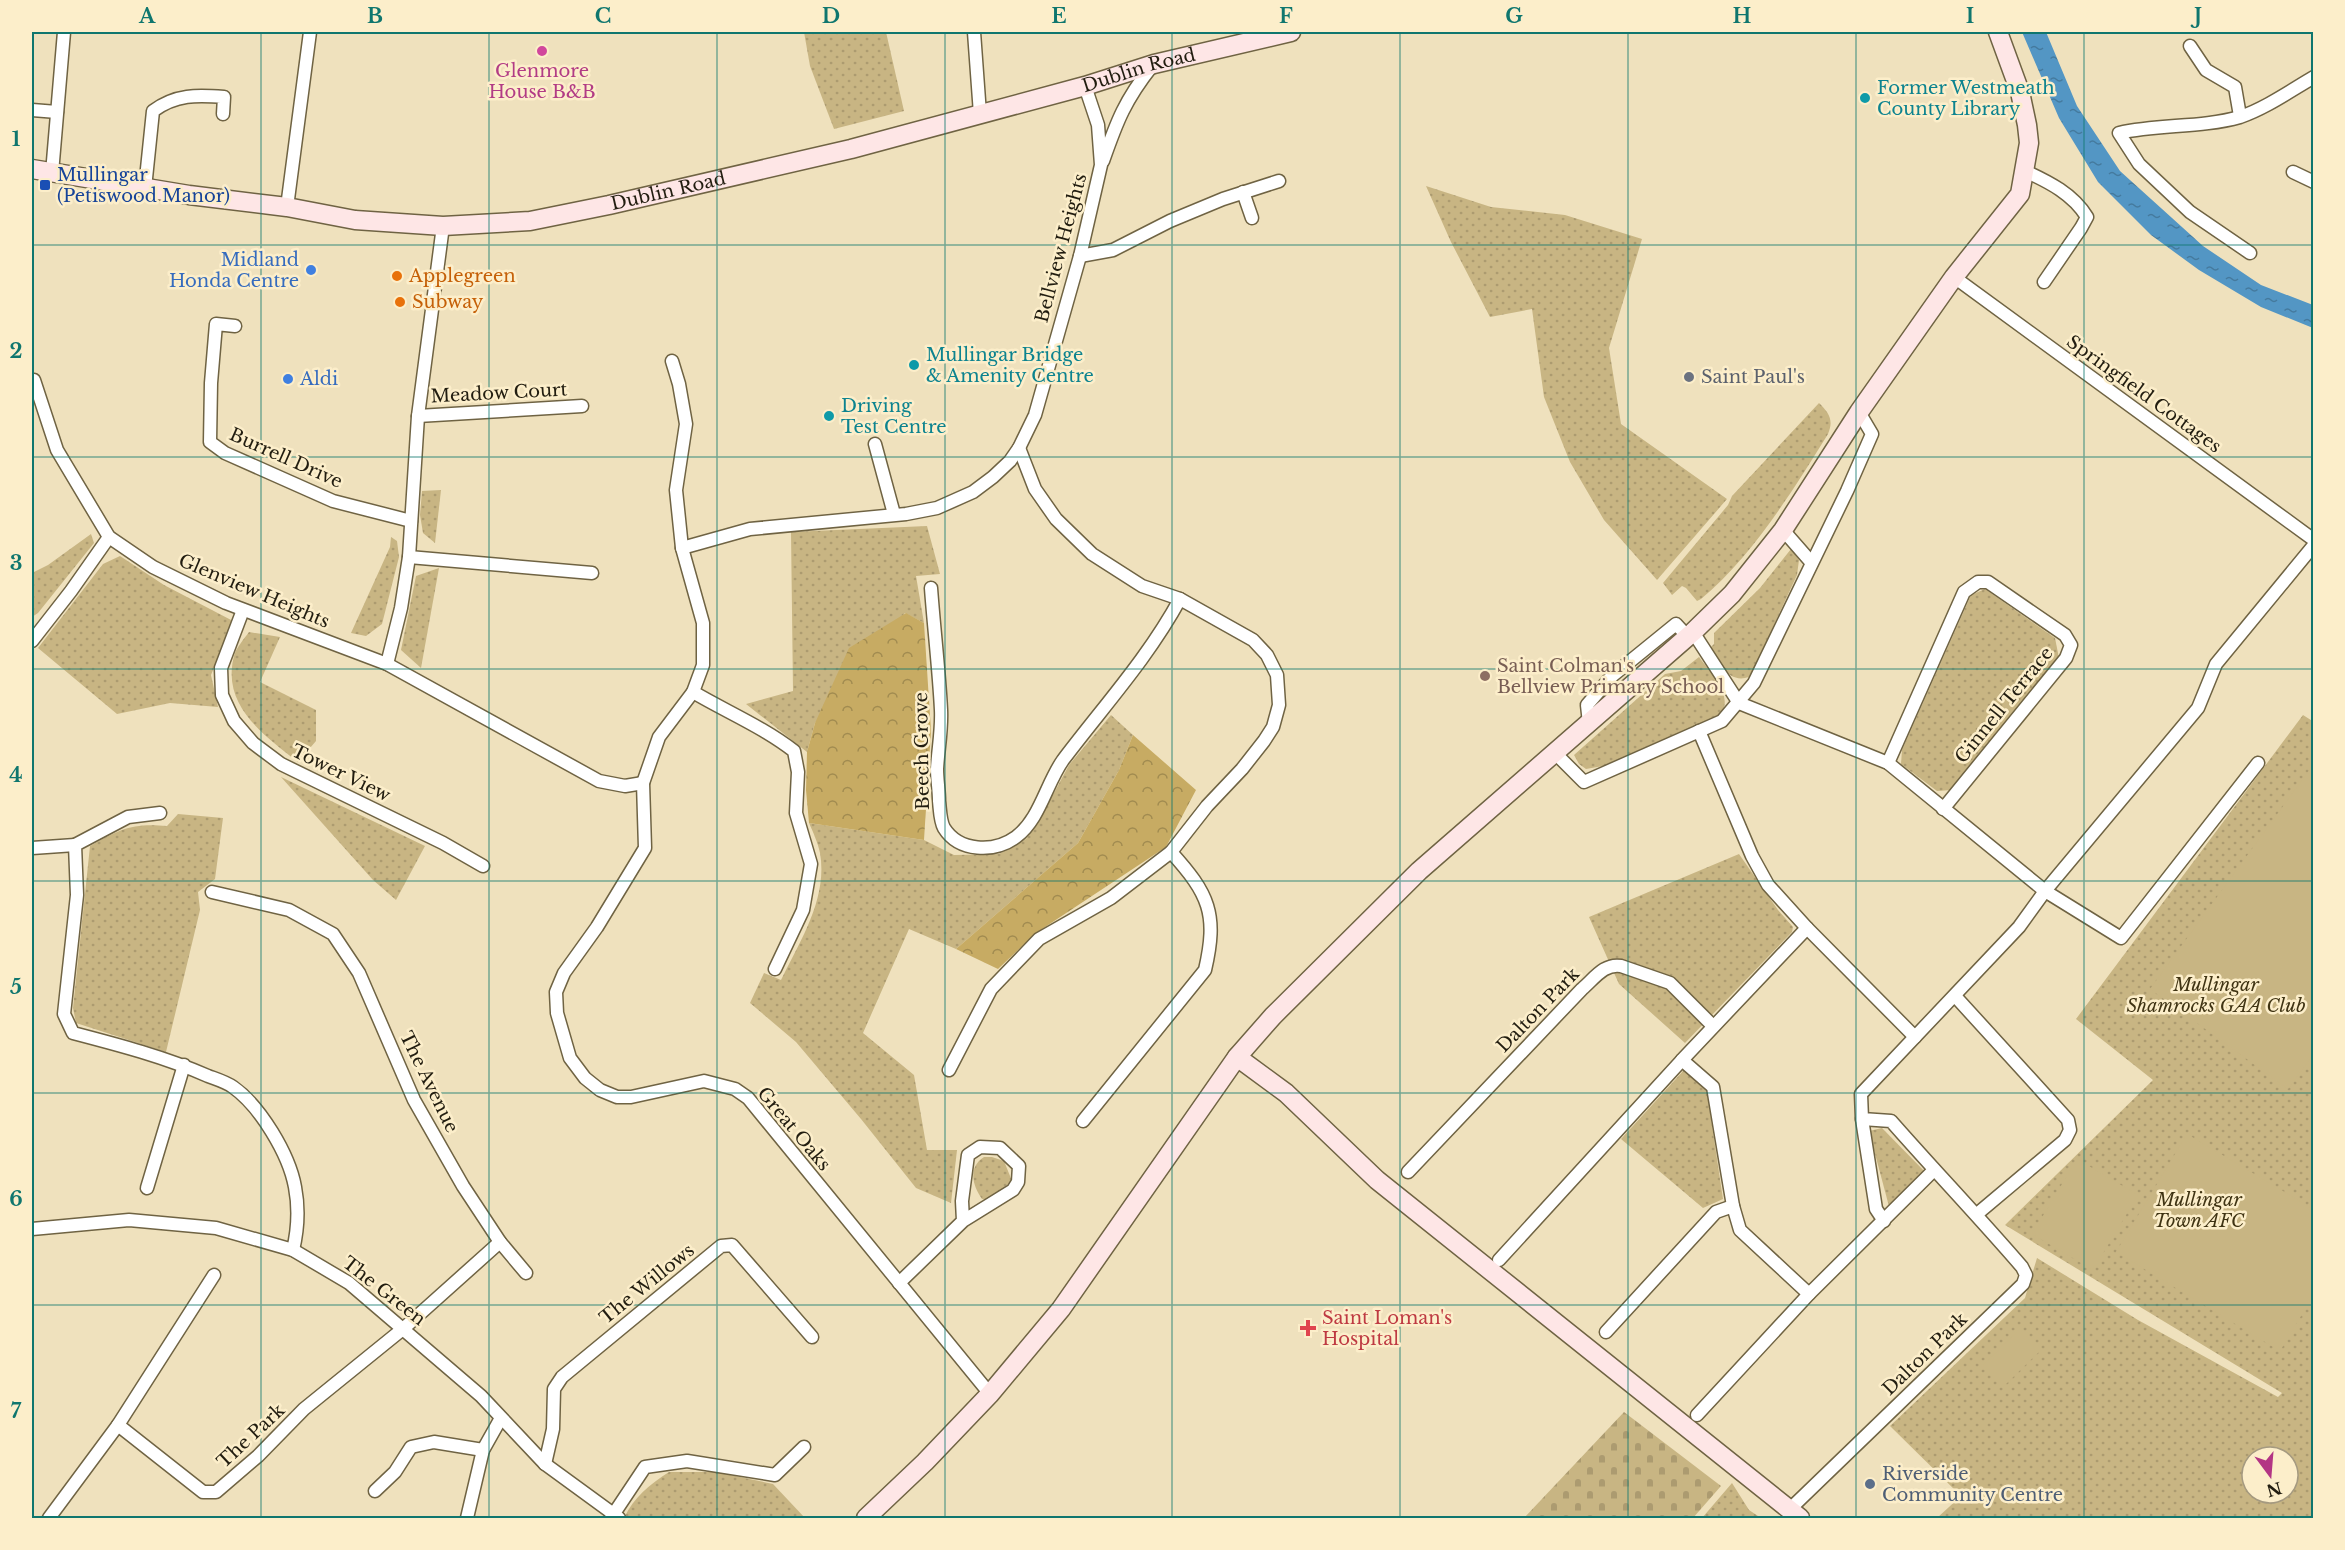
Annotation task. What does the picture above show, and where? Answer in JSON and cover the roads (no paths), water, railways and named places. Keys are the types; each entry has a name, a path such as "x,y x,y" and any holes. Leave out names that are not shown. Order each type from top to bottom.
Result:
{"street":[{"path":"52,173 64,32"},
{"path":"287,207 310,32"},
{"path":"974,32 980,114"},
{"name":"Dublin Road","path":"32,169 145,188 287,207 355,220 443,226 530,220 609,205 851,149 1084,86 1154,64 1291,32"},
{"path":"866,1518 925,1462 990,1394 1061,1309 1237,1057 1273,1016 1419,871 1690,634 1732,594 1783,530 1859,412 1954,277 2020,194 2029,142 2028,124 2020,92 1998,32"},
{"path":"2190,46 2206,70 2235,87 2240,116"},
{"path":"1101,165 1118,117 1131,93 1154,64"},
{"path":"2250,253 2190,212 2139,164 2119,133 2240,116 2271,103 2313,77"},
{"name":"Bellview Heights","path":"682,548 750,529 906,514 937,508 973,492 1010,461 1035,415 1080,255 1101,165 1098,125 1084,86"},
{"path":"145,188 153,111 177,98 192,95 224,97 223,114"},
{"path":"32,110 57,112"},
{"path":"2025,171 2053,184 2080,207 2087,217 2082,228 2044,282"},
{"path":"2293,172 2313,182"},
{"path":"1080,255 1113,250 1170,221 1243,192 1279,181"},
{"path":"1243,192 1252,218"},
{"name":"Meadow Court","path":"409,556 418,416 443,226"},
{"name":"Springfield Cottages","path":"1954,277 2313,540"},
{"name":"Burrell Drive","path":"235,326 216,324 211,382 210,442 225,453 333,501 411,521"},
{"path":"643,783 658,737 693,692 703,665 703,622 682,548 676,490 686,424 679,384 672,361"},
{"name":"Glenview Heights","path":"34,380 57,450 109,537 153,567 243,610 387,664 599,781 625,786 643,783"},
{"name":"Meadow Court","path":"418,416 582,406"},
{"path":"1555,753 1584,782 1722,721 1739,703 1754,683 1847,491 1872,434 1859,412"},
{"path":"875,444 894,514"},
{"path":"949,1070 991,989 1040,939 1112,898 1172,852 1207,806 1242,770 1264,741 1273,727 1279,705 1277,675 1267,654 1253,640 1180,599 1142,586 1092,554 1056,519 1035,489 1019,448"},
{"path":"1783,530 1811,562"},
{"path":"32,639 71,591 109,537"},
{"path":"1884,1221 1876,1209 1862,1119 1861,1094 2019,927 2045,891 2198,708 2217,664 2313,544"},
{"path":"387,664 401,608 409,556 592,573"},
{"name":"Ginnell Terrace","path":"1888,763 1964,592 1978,582 1988,582 2065,635 2071,645 2066,658 1943,809"},
{"name":"Beech Grove","path":"931,588 941,713 937,772 940,811 943,826 958,844 980,848 998,847 1017,837 1033,817 1048,783 1062,761 1107,706 1158,637 1180,599"},
{"name":"Tower View","path":"243,610 220,668 222,695 234,721 254,743 281,764 442,843 483,866"},
{"path":"1690,634 1739,703 1888,763 2045,891 2121,938 2258,763"},
{"path":"693,692 730,714 769,732 794,751 798,772 796,813 810,864 803,910 775,969"},
{"path":"1699,731 1752,856 1768,885 1807,928 1915,1037"},
{"name":"Great Oaks","path":"643,783 645,848 619,893 564,973 556,992 556,1013 570,1058 585,1078 600,1090 617,1097 631,1098 704,1081 735,1089 748,1098 990,1394"},
{"path":"32,848 75,845 128,817 160,813"},
{"path":"75,845 77,896 64,1014 73,1033 184,1065 233,1086 252,1105 269,1128 285,1157 295,1186 298,1226 293,1250"},
{"path":"1083,1121 1205,970 1211,944 1209,910 1196,879 1172,852"},
{"name":"The Avenue","path":"212,892 289,910 333,934 359,973 414,1100 463,1186 500,1242 526,1273"},
{"path":"1499,1260 1713,1026 1807,928"},
{"name":"Dalton Park","path":"1408,1172 1582,989 1605,968 1613,965 1621,966 1670,983 1713,1026"},
{"path":"1955,996 2068,1120 2070,1130 2065,1140 1977,1214"},
{"path":"1237,1057 1286,1093 1377,1180 1794,1514"},
{"path":"1682,1060 1713,1087 1733,1206 1740,1230 1809,1294"},
{"path":"147,1188 184,1065"},
{"name":"Dalton Park","path":"1794,1514 2023,1284 2026,1275 2022,1267 1977,1214 1891,1121 1862,1119"},
{"path":"899,1283 963,1221 1013,1190 1018,1182 1019,1166 1000,1148 980,1147 968,1155 963,1190 963,1221"},
{"path":"1697,1415 1809,1294 1934,1170"},
{"path":"1606,1332 1716,1212 1733,1206"},
{"name":"The Green","path":"32,1228 129,1220 216,1228 293,1250 349,1283 404,1328 482,1396 545,1464 614,1517"},
{"path":"404,1328 500,1242"},
{"name":"The Willows","path":"545,1464 553,1430 554,1389 562,1377 721,1246 732,1245 812,1337"},
{"path":"49,1518 118,1425 214,1275"},
{"name":"The Park","path":"118,1425 202,1492 216,1492 258,1456 304,1409 404,1328"},
{"path":"467,1518 483,1450 501,1418"},
{"path":"375,1491 396,1472 411,1447 434,1442 483,1450"},
{"path":"614,1517 645,1467 687,1461 775,1475 804,1446"}],"water":[{"path":"2022,32 2046,32 2077,106 2120,171 2203,246 2261,285 2313,305 2313,328 2261,307 2199,270 2151,235 2098,182 2059,118"}],"place":[{"name":"Glenmore House B&B","path":"542,51"},
{"name":"Former Westmeath County Library","path":"1865,98"},
{"name":"Mullingar (Petiswood Manor)","path":"45,185"},
{"name":"Midland Honda Centre","path":"311,270"},
{"name":"Applegreen","path":"397,276"},
{"name":"Subway","path":"400,302"},
{"name":"Mullingar Bridge & Amenity Centre","path":"914,365"},
{"name":"Saint Paul's","path":"1689,377"},
{"name":"Aldi","path":"288,379"},
{"name":"Driving Test Centre","path":"829,416"},
{"name":"Saint Colman's Bellview Primary School","path":"1485,676"},
{"name":"Saint Loman's Hospital","path":"1308,1328"},
{"name":"Riverside Community Centre","path":"1870,1484"}],"park label":[{"name":"Mullingar Shamrocks GAA Club","path":"2216,995"},
{"name":"Mullingar Town AFC","path":"2199,1210"}]}
